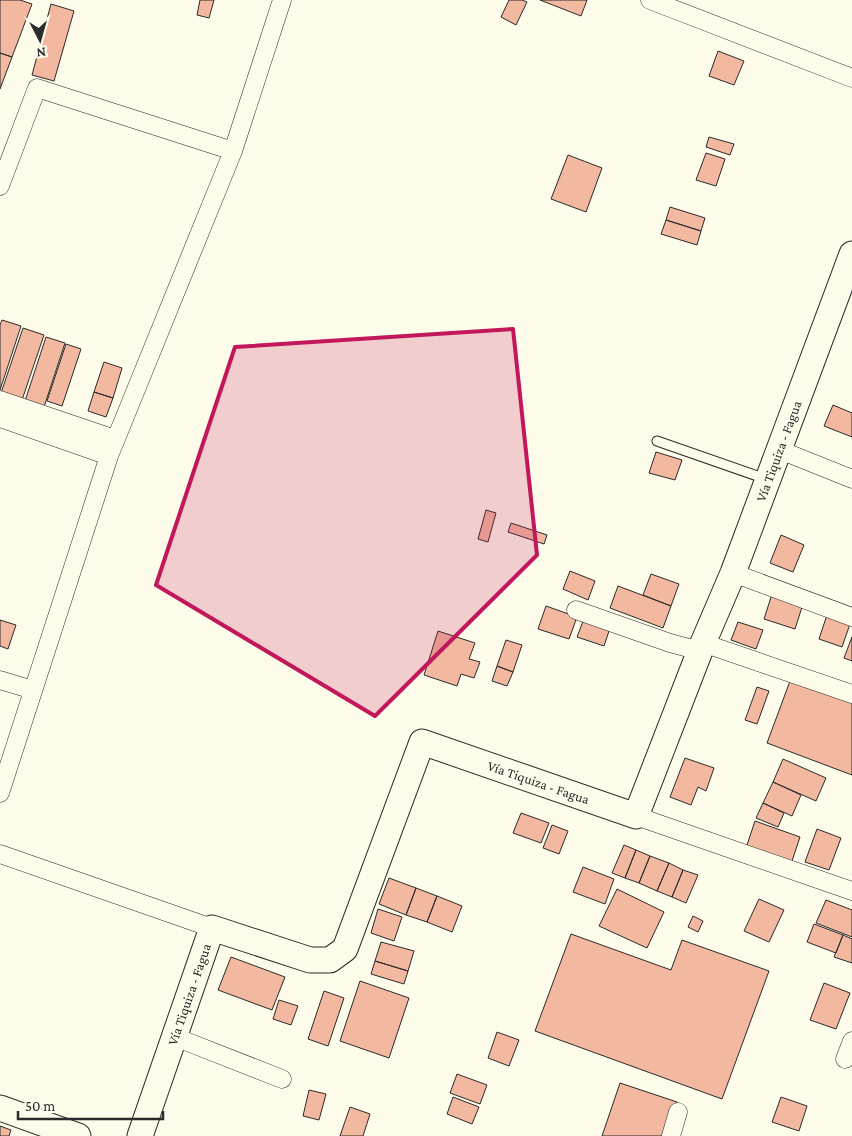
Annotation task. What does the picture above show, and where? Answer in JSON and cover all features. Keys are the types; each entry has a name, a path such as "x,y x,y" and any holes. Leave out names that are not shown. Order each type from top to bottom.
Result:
{"street":[{"path":"0,793 108,456 233,151 282,0"},
{"path":"650,0 852,78"},
{"path":"0,186 37,88 233,151"},
{"name":"Vía Tiquiza - Fagua","path":"140,1136 212,928 310,960 330,960 346,949 422,742 636,816 701,647 733,573 852,254"},
{"path":"0,400 115,439"},
{"path":"0,418 108,456"},
{"path":"780,450 852,479"},
{"path":"733,573 852,617"},
{"path":"576,610 670,643 701,647 852,694"},
{"path":"0,680 33,690"},
{"path":"636,816 852,891"},
{"path":"0,854 212,928"},
{"path":"175,1037 282,1079"},
{"path":"845,1060 852,1041"},
{"path":"0,1108 43,1130 78,1136"},
{"path":"671,1136 678,1112"}],"lane":[{"path":"657,441 769,479"}],"highlighted area":[{"path":"513,329 537,555 375,716 156,585 235,347"}],"building":[{"path":"0,0 20,0 32,4 12,57 0,53"},
{"path":"200,0 214,0 209,18 197,15"},
{"path":"509,0 527,2 516,25 501,17"},
{"path":"540,0 587,0 581,16"},
{"path":"51,4 74,11 54,81 32,75"},
{"path":"718,51 744,61 734,85 709,76"},
{"path":"0,53 12,57 0,89"},
{"path":"709,137 734,144 730,155 706,147"},
{"path":"706,153 725,159 716,186 696,180"},
{"path":"568,155 602,168 586,212 551,199"},
{"path":"670,207 705,218 701,231 666,220"},
{"path":"666,220 701,231 697,245 661,234"},
{"path":"2,320 21,326 0,390 0,325"},
{"path":"23,328 44,335 22,400 1,393"},
{"path":"46,337 65,343 44,407 25,401"},
{"path":"66,344 81,349 62,406 47,401"},
{"path":"104,362 122,368 113,398 94,392"},
{"path":"94,392 113,398 106,417 88,411"},
{"path":"833,405 852,413 852,437 824,426"},
{"path":"656,452 682,460 675,480 649,473"},
{"path":"486,510 496,513 488,542 478,539"},
{"path":"511,523 547,535 544,544 508,532"},
{"path":"781,535 804,545 793,572 770,563"},
{"path":"570,571 595,581 588,600 563,589"},
{"path":"651,574 679,584 671,606 643,595"},
{"path":"618,586 671,606 663,628 610,608"},
{"path":"772,594 803,604 795,629 764,619"},
{"path":"546,606 577,617 569,639 538,629"},
{"path":"827,615 850,624 842,647 819,639"},
{"path":"585,616 611,625 604,646 577,637"},
{"path":"0,620 16,625 8,649 0,646"},
{"path":"738,622 763,630 756,649 731,640"},
{"path":"438,631 475,643 469,659 480,662 474,678 461,674 457,686 424,675"},
{"path":"852,637 852,661 844,658"},
{"path":"506,640 522,645 513,672 497,666"},
{"path":"497,666 513,672 507,686 492,681"},
{"path":"790,681 852,703 852,775 767,743"},
{"path":"757,687 769,691 757,724 745,720"},
{"path":"685,758 714,768 706,791 698,787 691,805 670,797"},
{"path":"783,759 826,778 816,801 773,782"},
{"path":"773,782 801,795 792,816 763,803"},
{"path":"763,803 784,813 778,827 756,818"},
{"path":"521,813 549,823 541,843 513,833"},
{"path":"755,821 800,837 791,864 746,848"},
{"path":"552,825 568,831 559,854 543,848"},
{"path":"817,829 841,838 829,870 805,862"},
{"path":"624,845 636,850 625,878 612,873"},
{"path":"636,850 650,856 639,883 625,878"},
{"path":"650,856 669,863 657,891 639,883"},
{"path":"669,863 683,870 672,897 657,891"},
{"path":"583,867 614,879 605,904 573,892"},
{"path":"683,870 698,875 686,903 672,897"},
{"path":"389,878 416,888 406,915 379,904"},
{"path":"416,888 437,896 427,922 406,915"},
{"path":"617,889 664,912 647,948 599,926"},
{"path":"437,896 462,906 452,932 427,922"},
{"path":"759,899 784,910 769,942 744,931"},
{"path":"826,900 852,910 852,937 816,923"},
{"path":"378,909 402,917 394,941 371,933"},
{"path":"693,916 703,921 698,932 688,927"},
{"path":"814,924 843,935 836,953 807,942"},
{"path":"571,934 671,970 682,940 769,971 722,1099 535,1031"},
{"path":"843,935 852,939 852,963 834,957"},
{"path":"381,942 414,951 408,971 375,961"},
{"path":"231,957 285,977 272,1010 218,990"},
{"path":"375,961 408,971 404,984 371,974"},
{"path":"360,981 409,998 389,1058 340,1041"},
{"path":"824,983 850,993 836,1029 810,1020"},
{"path":"324,991 344,998 328,1046 308,1039"},
{"path":"279,1000 298,1006 291,1025 273,1019"},
{"path":"497,1032 519,1040 509,1066 488,1058"},
{"path":"457,1074 487,1085 480,1104 450,1093"},
{"path":"620,1083 677,1102 665,1136 602,1136"},
{"path":"309,1090 326,1094 319,1120 303,1116"},
{"path":"453,1097 479,1107 472,1124 447,1114"},
{"path":"781,1097 807,1106 799,1131 772,1122"},
{"path":"350,1107 370,1114 363,1136 340,1136"},
{"path":"0,1126 11,1130 9,1136 0,1136"}]}
